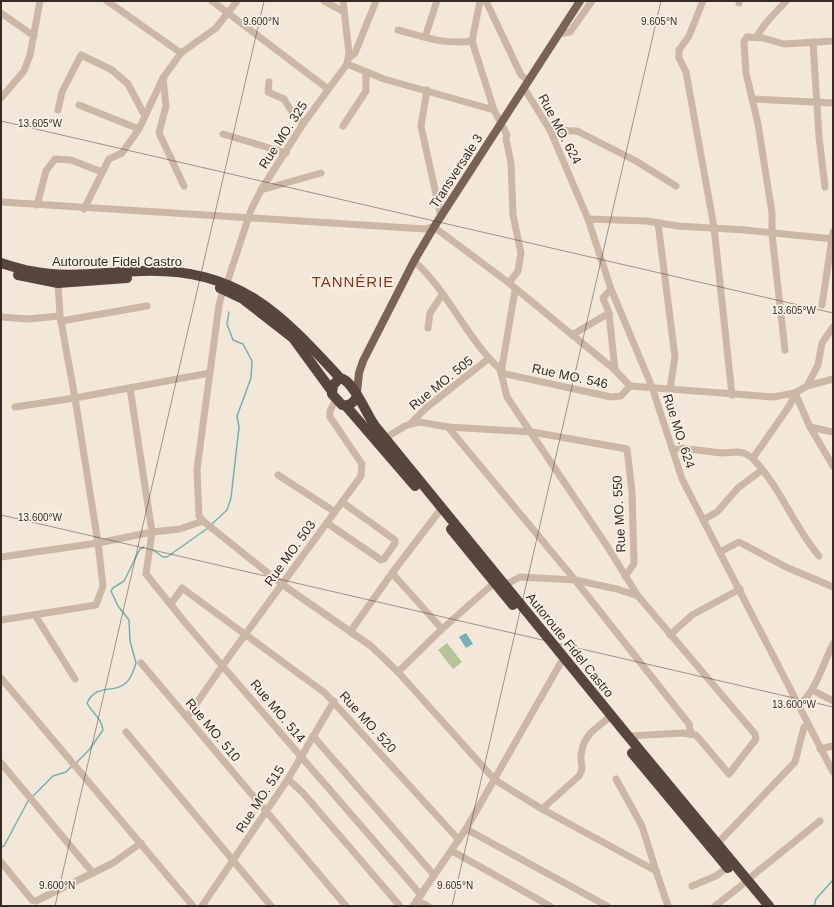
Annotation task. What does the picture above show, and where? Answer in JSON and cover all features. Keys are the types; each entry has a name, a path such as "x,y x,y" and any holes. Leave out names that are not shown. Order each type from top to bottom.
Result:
{"highway":[{"name":"Autoroute Fidel Castro","path":"1,263 31,272 56,274 144,271 179,272 209,278 225,286 246,293 269,308 299,333 342,379"},
{"name":"Autoroute Fidel Castro","path":"1,270 29,278 58,283 153,277 182,279 225,286 293,338 331,390"},
{"path":"342,379 349,382 357,394 355,401 346,406 336,399 331,390 335,381 342,379"},
{"name":"Autoroute Fidel Castro","path":"357,394 382,440 438,513 560,664 608,718 628,736 717,844 760,906"},
{"name":"Autoroute Fidel Castro","path":"346,406 382,440 505,585 608,718 728,867 769,906"}],"main road":[{"name":"Transversale 3","path":"357,394 358,377 363,361 414,262 440,217 580,1"},
{"name":"Transversale 3","path":"342,379 351,376 363,361"}],"street":[{"path":"2,94 24,71 30,55 40,1"},
{"path":"107,1 181,53"},
{"path":"212,1 229,12 328,89"},
{"path":"84,209 109,159 122,153 139,129 163,78 181,53 216,28 237,1"},
{"path":"324,1 344,12"},
{"path":"343,1 348,61 366,72 384,79 494,110"},
{"name":"Rue MO. 325","path":"207,525 199,516 197,469 219,305 225,286 249,217 261,190 286,153 303,124 355,53 376,1"},
{"path":"426,37 437,1"},
{"path":"480,1 472,41 494,110 507,135 506,138 511,162 513,215 521,253 518,271 509,283"},
{"name":"Rue MO. 624","path":"486,1 521,75 550,130 588,219 611,289 652,387 682,479 833,772"},
{"path":"558,34 570,32 592,1"},
{"path":"703,1 689,36 680,47 679,58 686,72 714,227 732,395"},
{"path":"757,37 762,26 767,23 786,1"},
{"path":"1,13 34,36"},
{"path":"398,30 444,43 456,44 472,41"},
{"path":"785,350 772,234 772,213 758,124 746,73 744,41 747,37 757,37 784,44 833,41"},
{"path":"813,42 818,101 819,137 825,187"},
{"path":"58,110 62,92 81,55 112,70 128,84 145,116"},
{"path":"343,126 366,91 366,72"},
{"path":"163,78 166,106 159,133 184,186"},
{"path":"269,82 268,92 284,99 292,112 303,124"},
{"path":"427,90 421,126 440,217"},
{"path":"752,99 818,101 833,103"},
{"path":"79,105 139,129"},
{"path":"550,130 577,131 636,161 676,186"},
{"path":"223,134 286,153"},
{"path":"36,206 46,171 55,160 71,160 102,172"},
{"path":"261,190 321,173"},
{"path":"1,202 36,206 249,217 425,229 434,227 509,283 514,290 615,370 630,386 773,397 795,393 807,386 833,379"},
{"path":"588,219 647,221 678,226 714,227 772,234 832,236 822,305"},
{"path":"658,223 675,357 670,389"},
{"path":"414,262 442,295 488,359 501,372"},
{"path":"1,620 96,605 102,586 98,543 75,398 60,318 58,283"},
{"path":"611,289 603,298 609,313 615,370"},
{"path":"514,290 501,372 507,397 532,432 638,596 755,734 756,740 729,774 696,735 683,733 628,736"},
{"path":"428,328 430,312 442,295"},
{"path":"1,317 28,319 60,318 147,306"},
{"path":"572,335 609,313"},
{"path":"807,386 818,365 822,343 833,327"},
{"name":"Rue MO. 505","path":"409,425 426,408 488,359"},
{"name":"Rue MO. 546","path":"501,372 611,397 621,396 630,386"},
{"path":"14,408 210,373"},
{"name":"Rue MO. 514","path":"130,388 152,532 146,574 301,758 417,900"},
{"path":"795,393 810,427 833,466"},
{"path":"753,458 790,405 795,393"},
{"name":"Rue MO. 503","path":"187,717 223,665 283,585 361,476 362,470 358,456 330,417 330,411 336,399"},
{"path":"382,440 409,425 419,422 448,427 532,432"},
{"path":"448,427 575,580 689,724 691,734"},
{"path":"810,427 833,432"},
{"name":"Rue MO. 550","path":"532,432 627,448 632,492 634,564 627,579"},
{"path":"673,450 680,448 721,453 738,452 744,453 753,458 782,498 807,543 820,556"},
{"path":"703,520 717,512 738,488 762,470"},
{"path":"278,475 335,512"},
{"path":"327,523 381,560 384,559 395,543 395,540 342,502"},
{"path":"350,632 392,573 438,513"},
{"path":"1,557 98,543 152,532 207,525 283,585 371,646 398,672 495,780 542,809 656,871"},
{"path":"720,552 739,542 786,568 833,587"},
{"path":"392,573 442,629"},
{"path":"505,585 520,577 575,580 617,589 638,596"},
{"path":"617,589 625,587 627,579"},
{"path":"398,672 442,629 494,582"},
{"name":"Rue MO. 520","path":"171,604 182,588 325,693 334,701 459,840"},
{"path":"670,635 692,615 740,589"},
{"path":"35,615 75,679"},
{"path":"798,705 803,702 812,690 833,644"},
{"name":"Rue MO. 510","path":"141,663 346,906"},
{"path":"428,906 417,900 466,829 560,664"},
{"path":"1,678 71,759 193,906"},
{"path":"812,690 833,701"},
{"name":"Rue MO. 515","path":"202,906 288,779 334,701"},
{"path":"542,809 579,776 582,771 583,764 581,756 587,737 591,731 608,718"},
{"path":"717,844 795,762 804,727 808,725"},
{"path":"126,732 271,906"},
{"path":"313,736 434,875"},
{"path":"820,749 833,746"},
{"path":"1,763 93,873"},
{"path":"288,779 303,793 400,906"},
{"path":"616,779 642,826 668,906"},
{"path":"715,906 820,821"},
{"path":"466,829 607,906"},
{"path":"1,862 32,900 36,901 113,863 141,843"},
{"path":"452,851 550,906"},
{"path":"692,886 716,876 728,867"}],"green space":[{"path":"447,643 462,662 453,669 438,650"}],"water":[{"path":"466,633 473,644 466,648 459,637"}],"waterway":[{"path":"212,524 227,510 231,498 239,427 237,416 251,378 252,361 243,344 233,340 227,324 229,312"},
{"path":"153,550 163,557 167,557 208,528"},
{"path":"76,763 89,750 103,730 101,722 87,703 96,693 117,688 127,682 132,675 136,663 130,641 129,620 118,606 111,591 124,581 140,549 144,547"},
{"path":"32,797 53,776 66,772 71,767"},
{"path":"1,847 4,846 28,801"},
{"path":"814,906 816,899 833,880"}],"district":[{"name":"TANNÉRIE","path":"353,281"}]}
